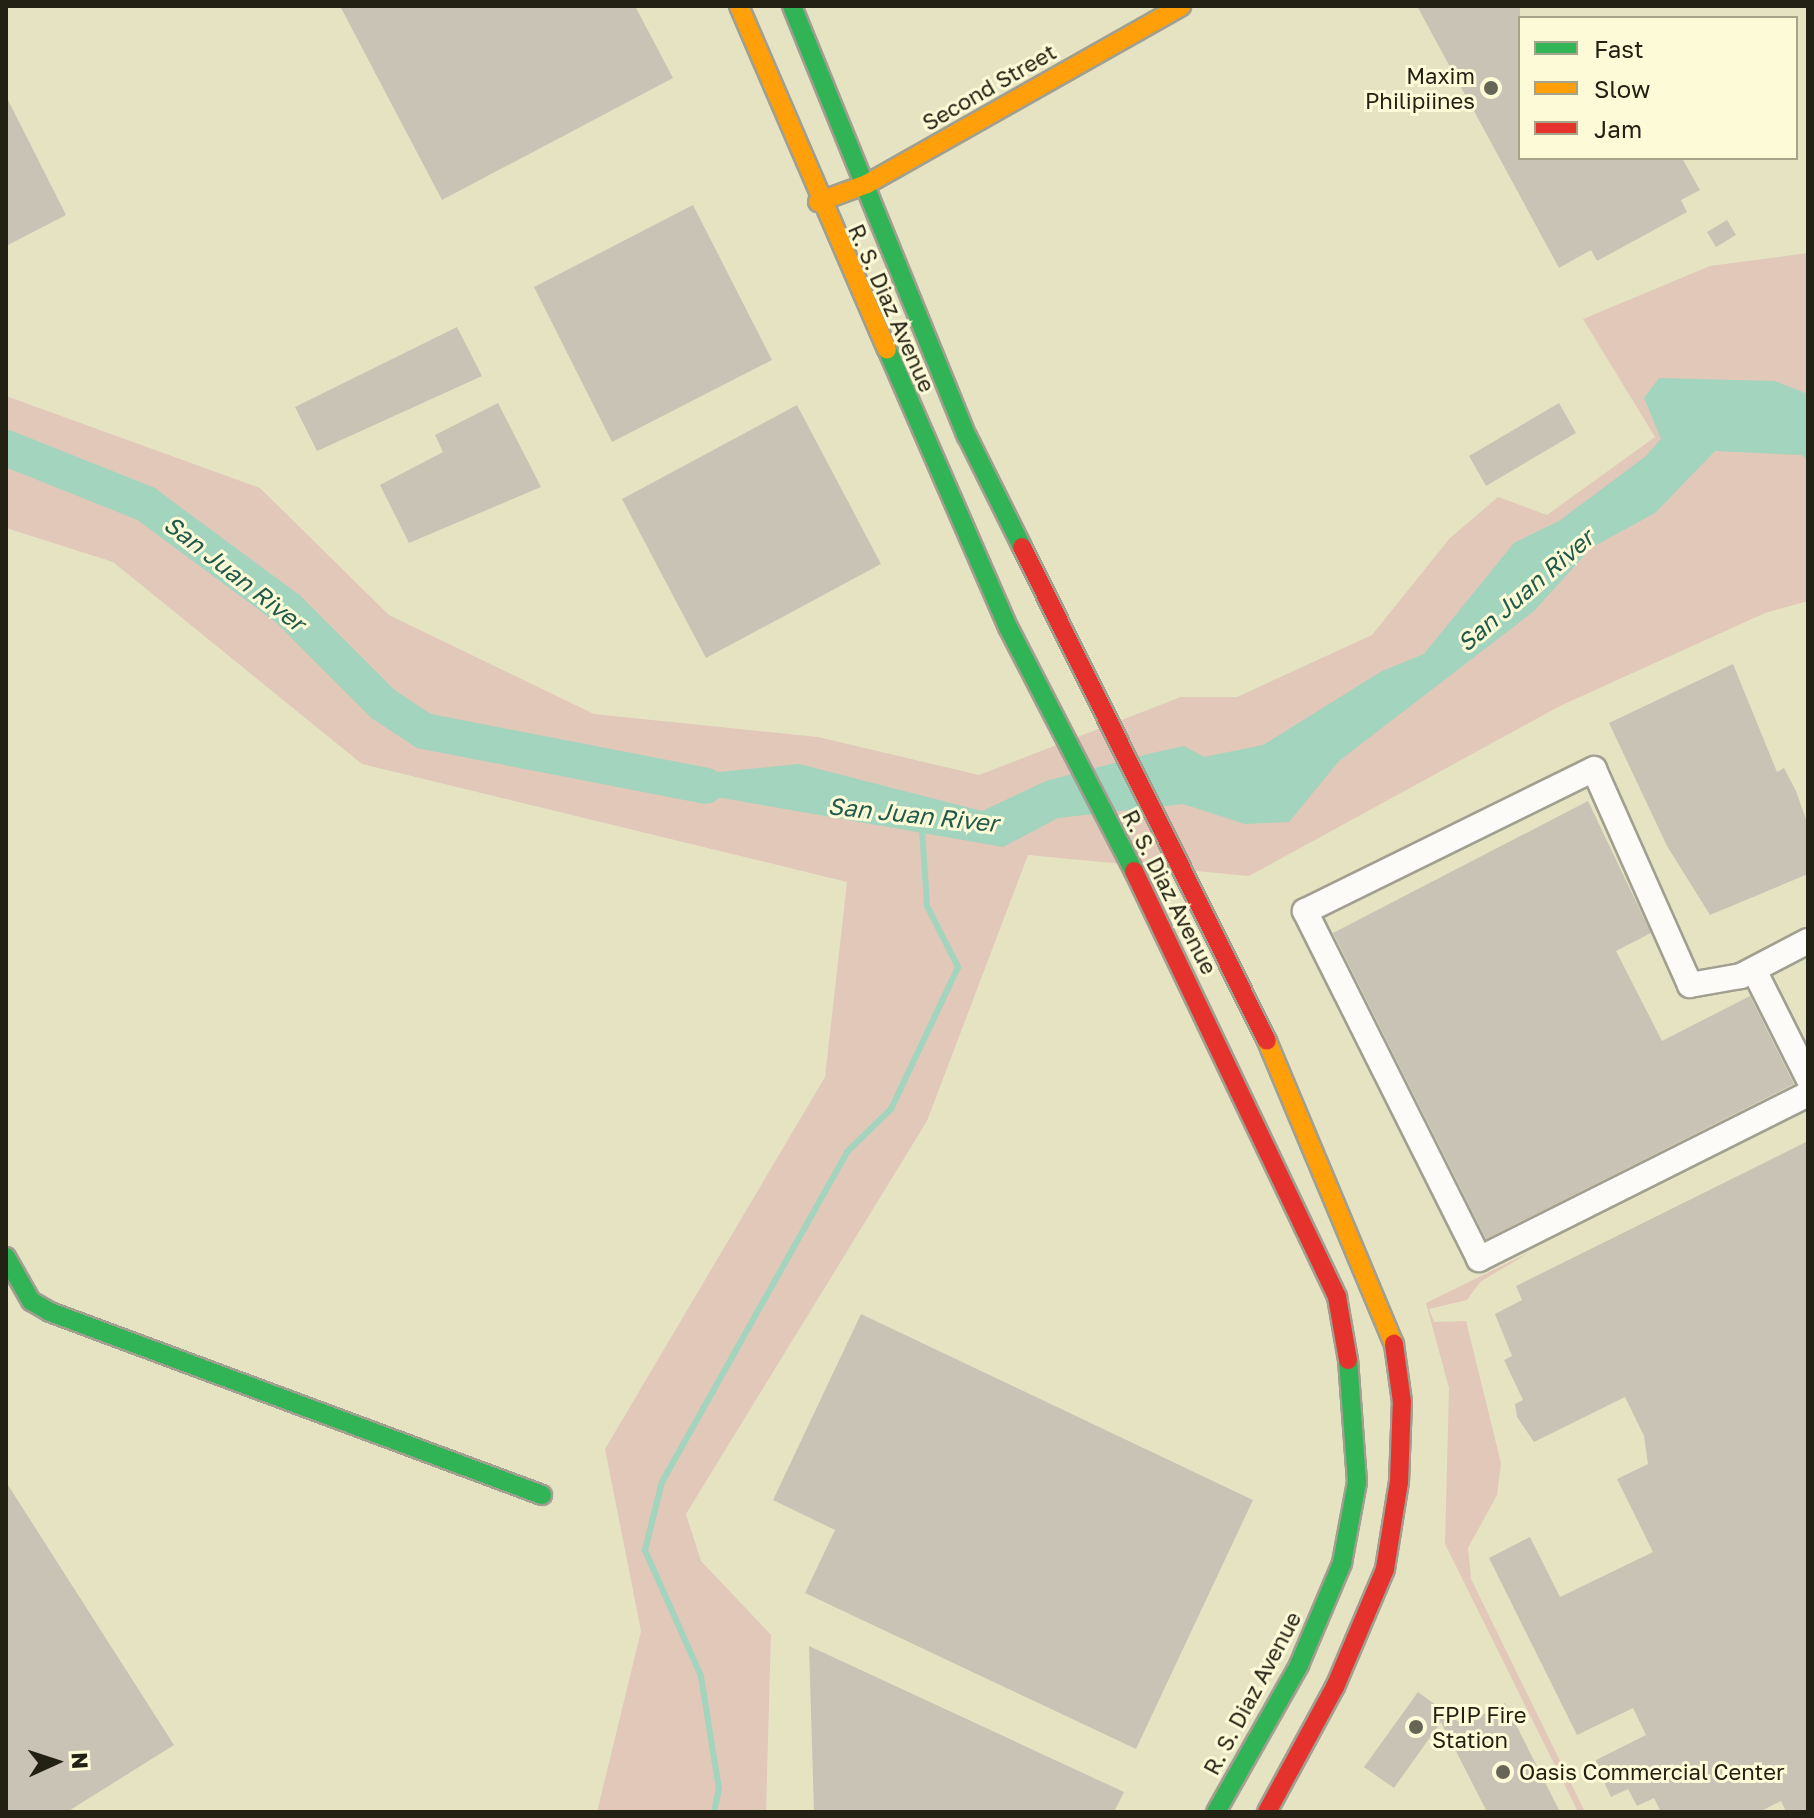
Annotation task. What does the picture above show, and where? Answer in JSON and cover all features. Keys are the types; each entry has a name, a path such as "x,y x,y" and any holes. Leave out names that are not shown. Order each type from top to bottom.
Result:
{"street":[{"name":"R. S. Diaz Avenue","path":"739,6 818,202 1053,714 1158,919 1267,1143 1337,1297 1380,1404 1399,1482 1385,1569 1335,1687 1267,1812"},
{"name":"R. S. Diaz Avenue","path":"792,6 967,436 1308,1125 1392,1326 1380,1404 1357,1482 1342,1563 1299,1665 1216,1812"},
{"name":"Second Street","path":"818,202 867,184 1181,6"},
{"path":"1808,941 1754,970 1690,985 1594,769 1305,911 1479,1259 1808,1094"},
{"path":"1754,970 1808,1078"},
{"path":"1267,1143 1308,1125"},
{"path":"6,1257 31,1301 50,1312 542,1495"}],"shaded area":[{"path":"6,6 1808,6 1808,1812 766,1812 771,1635 701,1561 686,1514 927,1121 818,737 594,714 389,615 260,488 6,396"},
{"path":"1808,253 1808,601 1765,613 1560,706 1249,876 1028,855 927,1121 686,1514 701,1561 771,1635 766,1812 597,1812 641,1631 605,1449 825,1077 847,882 362,764 113,562 6,528 6,396 260,488 389,615 594,714 818,737 979,775 1181,697 1237,697 1372,635 1450,538 1498,497 1547,515 1655,437 1583,319 1710,266"},
{"path":"6,528 113,562 362,764 847,882 825,1077 605,1449 641,1631 597,1812 6,1812"},
{"path":"1530,1252 1480,1282 1467,1300 1429,1309 1434,1322 1466,1321 1501,1463 1497,1495 1468,1548 1471,1579 1585,1812 1578,1812 1445,1544 1449,1388 1426,1303"}],"water":[{"path":"1659,378 1774,381 1808,394 1808,461 1802,455 1715,451 1655,513 1591,548 1534,611 1339,761 1289,822 1245,824 1183,804 1058,818 1003,847 705,795 659,778 799,764 982,811 1046,781 1152,753 1184,746 1204,757 1263,745 1382,671 1424,654 1514,543 1559,521 1646,456 1661,439 1644,398"}],"building":[{"path":"340,6 635,6 673,78 442,200"},
{"name":"Maxim Philipiines","path":"1417,6 1520,6 1518,160 1683,160 1700,190 1681,200 1687,212 1597,261 1591,250 1559,268"},
{"path":"6,96 66,215 6,246"},
{"path":"693,205 772,360 612,442 534,287"},
{"path":"1727,220 1736,235 1716,247 1707,232"},
{"path":"457,327 482,376 317,451 295,407"},
{"path":"498,403 541,487 409,543 380,485 443,452 435,435"},
{"path":"1559,403 1576,433 1486,486 1469,456"},
{"path":"797,405 881,564 706,658 622,499"},
{"path":"1733,664 1777,772 1784,768 1796,791 1808,825 1808,874 1710,915 1667,846 1609,723"},
{"path":"1588,801 1651,933 1616,951 1662,1041 1750,996 1794,1084 1486,1239 1333,933"},
{"path":"1808,1141 1808,1812 1786,1812 1781,1801 1759,1812 1661,1812 1654,1798 1637,1806 1628,1789 1611,1797 1597,1767 1596,1760 1646,1735 1633,1708 1577,1735 1489,1558 1530,1537 1560,1597 1653,1552 1617,1479 1648,1464 1644,1436 1625,1397 1534,1442 1517,1417 1515,1404 1523,1400 1504,1360 1512,1356 1495,1314 1522,1300 1516,1286"},
{"path":"861,1314 1253,1500 1136,1749 805,1593 835,1530 773,1500"},
{"path":"6,1482 174,1745 67,1812 6,1812"},
{"path":"809,1646 1124,1792 1114,1812 814,1812"},
{"name":"Oasis Commercial Center","path":"1418,1692 1463,1725 1505,1703 1560,1812 1487,1812 1441,1722 1394,1788 1364,1767"}],"waterway":[{"name":"San Juan River","path":"6,448 146,504 288,609 383,704 424,731 706,786"},
{"path":"714,1812 719,1789 701,1676 645,1550 662,1482 847,1152 891,1109 958,967 927,906 922,828"}],"traffic: fast":[{"path":"792,6 967,436 1022,547"},
{"path":"887,349 1009,629 1134,871"},
{"path":"6,1257 31,1301 50,1312 542,1495"},
{"path":"1216,1812 1299,1665 1342,1563 1357,1482 1348,1360"}],"traffic: slow":[{"path":"739,6 887,349"},
{"path":"818,202 867,184 1181,6"},
{"path":"1267,1041 1394,1344"}],"traffic: jam":[{"path":"1022,547 1267,1041"},
{"path":"1134,871 1337,1297 1348,1360"},
{"path":"1267,1812 1335,1687 1385,1569 1399,1482 1402,1402 1394,1344"}],"place":[{"name":"Maxim Philipiines","path":"1491,88"},
{"name":"FPIP Fire Station","path":"1416,1727"},
{"name":"Oasis Commercial Center","path":"1503,1772"}]}
